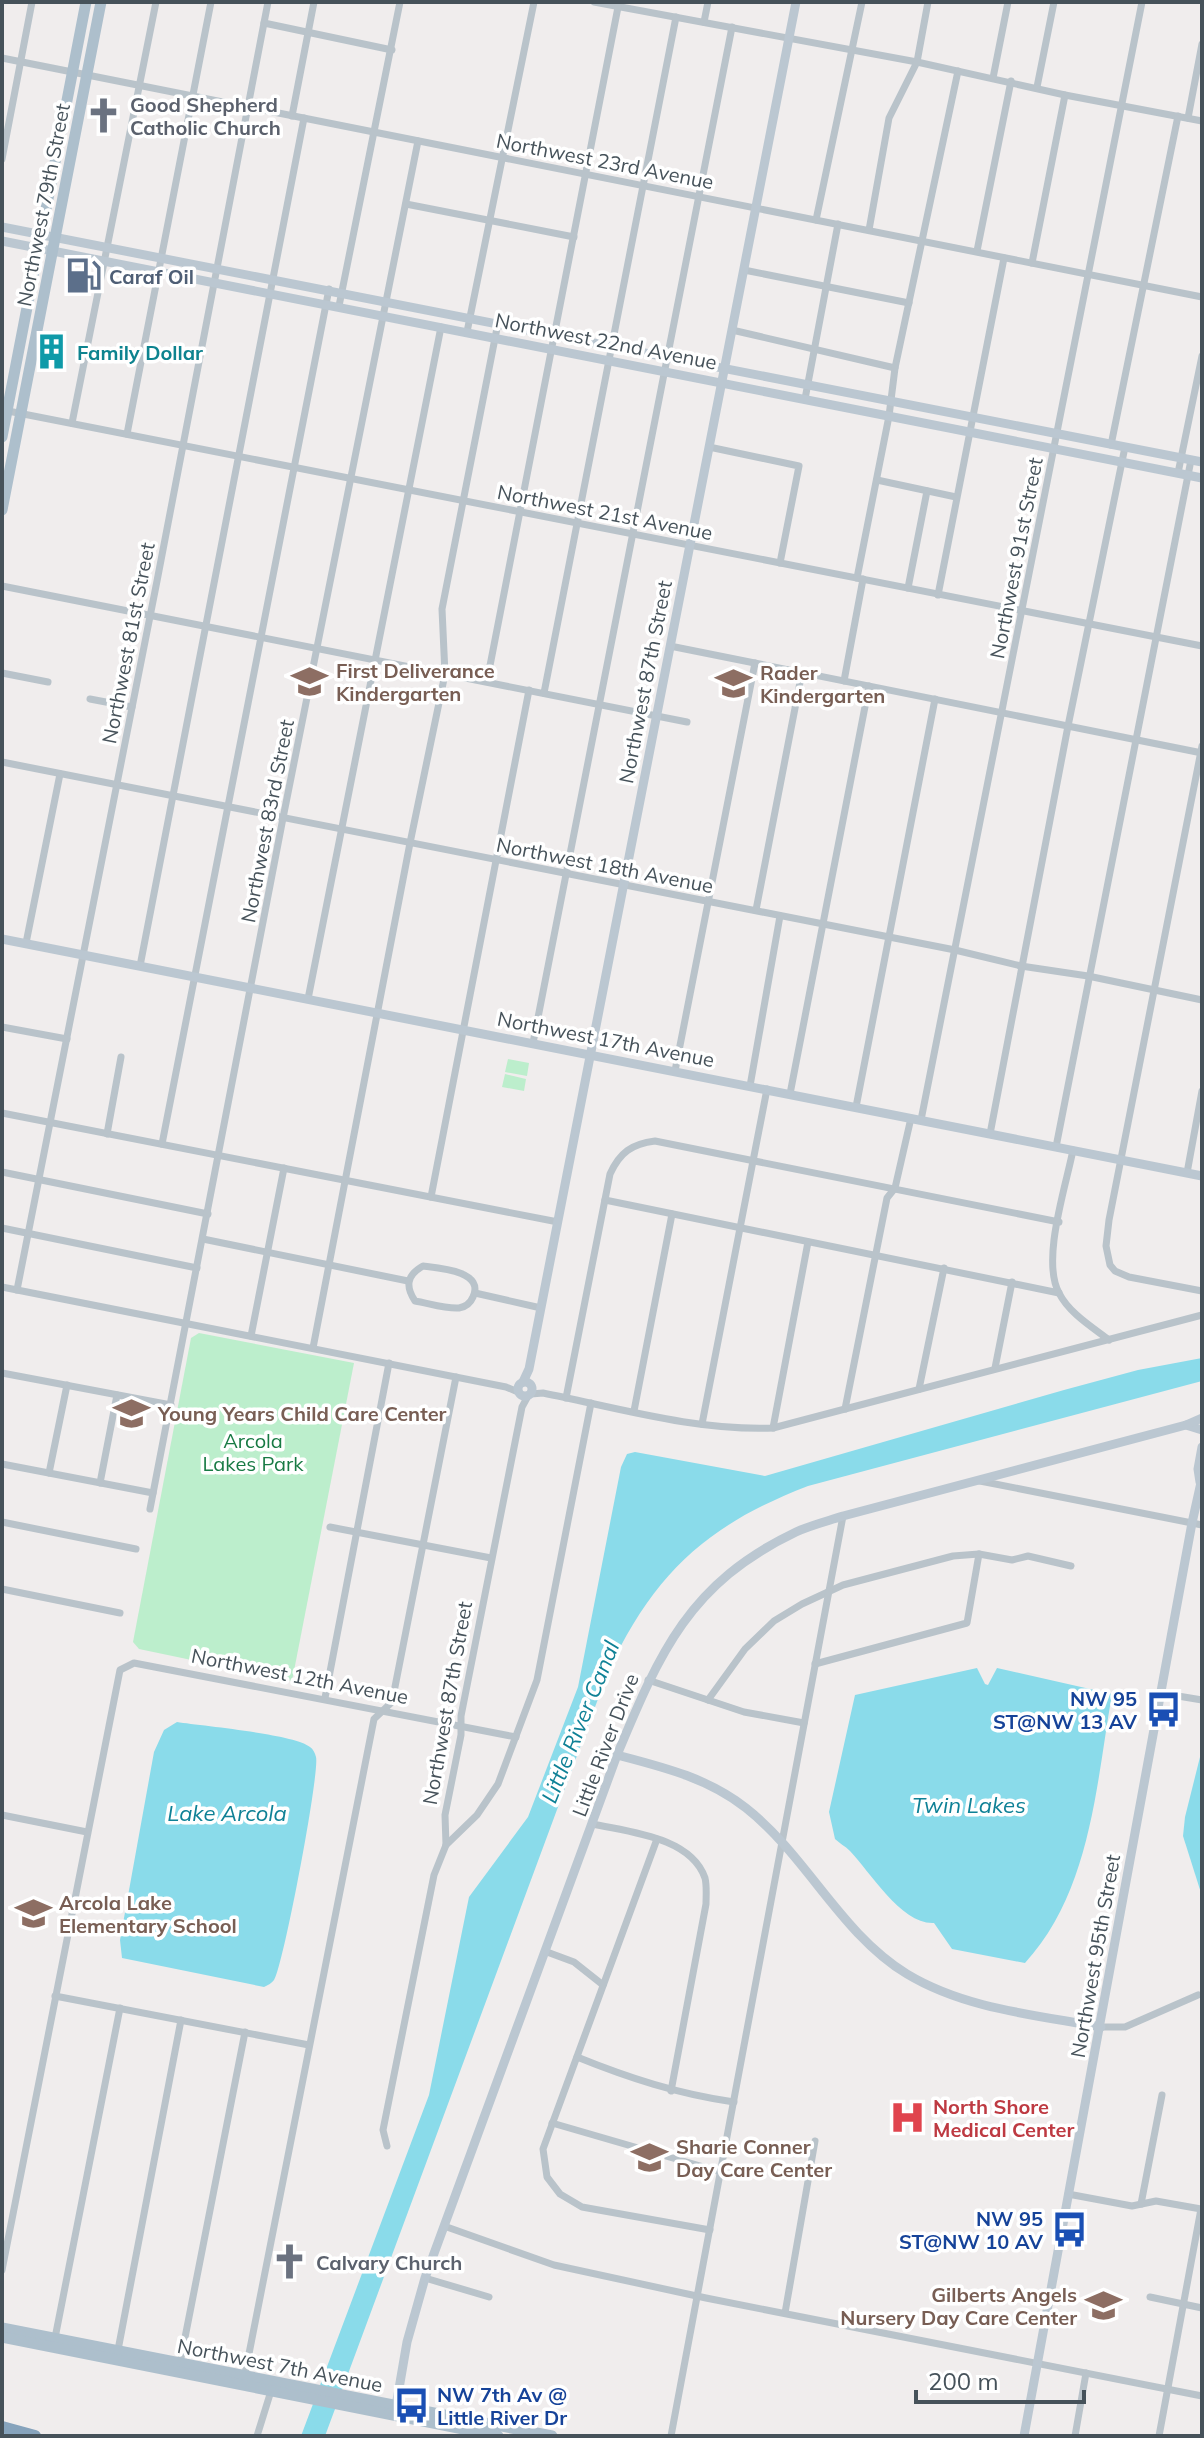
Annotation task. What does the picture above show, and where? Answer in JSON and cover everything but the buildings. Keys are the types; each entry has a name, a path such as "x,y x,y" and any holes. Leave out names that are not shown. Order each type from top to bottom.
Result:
{"highway":[{"path":"2,2427 35,2436"}],"main road":[{"name":"Northwest 79th Street","path":"2,508 20,413 39,248 86,2"},
{"name":"Northwest 79th Street","path":"2,437 5,410 55,237 101,2"},
{"name":"Northwest 87th Street","path":"525,1389 796,2"},
{"path":"63,123 63,151 69,163"},
{"name":"Northwest 22nd Avenue","path":"2,227 1202,462"},
{"name":"Northwest 22nd Avenue","path":"2,241 1202,478"},
{"name":"Northwest 17th Avenue","path":"2,939 1202,1176"},
{"name":"Little River Drive","path":"395,2411 407,2342 425,2278 617,1755 648,1680 673,1635 702,1598 738,1567 797,1531 1186,1425 1202,1418"},
{"path":"1186,1425 1202,1430"},
{"name":"Northwest 95th Street","path":"1024,2436 1160,1693 1197,1524 1201,1480 1198,1469 1202,1447"},
{"path":"617,1755 686,1774 746,1808 782,1844 850,1925 883,1957 908,1974 970,2002 1101,2027"},
{"name":"Northwest 7th Avenue","path":"2,2328 180,2363 244,2380 271,2391 316,2394"},
{"name":"Northwest 7th Avenue","path":"2,2337 316,2394 498,2436"},
{"path":"106,2358 118,2350"},
{"name":"Northwest 7th Avenue","path":"395,2411 552,2436"}],"street":[{"path":"2,159 32,2"},
{"path":"72,423 156,2"},
{"path":"127,434 211,2"},
{"name":"Northwest 81st Street","path":"17,1290 268,2"},
{"path":"292,116 314,2"},
{"path":"339,306 400,2"},
{"path":"467,332 534,2"},
{"path":"594,2 619,4 917,62 1202,121"},
{"path":"704,22 708,2"},
{"path":"816,220 862,2"},
{"path":"869,230 889,118 917,62 928,2"},
{"path":"993,78 1008,2"},
{"path":"1037,87 1054,2"},
{"name":"Northwest 91st Street","path":"845,1409 887,1198 895,1188 916,1119 955,950 1142,2"},
{"path":"487,681 619,4"},
{"path":"544,693 676,17"},
{"path":"264,23 392,50"},
{"path":"533,1043 732,27"},
{"path":"1188,118 1202,44"},
{"name":"Northwest 23rd Avenue","path":"2,58 1202,297"},
{"path":"844,681 895,368 958,71"},
{"path":"977,251 1011,81"},
{"path":"1032,263 1065,95"},
{"path":"1111,445 1178,116"},
{"path":"140,966 304,118"},
{"name":"Northwest 83rd Street","path":"150,1509 418,141"},
{"path":"406,204 574,237"},
{"path":"805,399 838,224"},
{"path":"938,595 1004,258"},
{"path":"744,270 909,303"},
{"path":"162,1144 329,289"},
{"path":"313,1348 445,674 442,609 498,323"},
{"path":"308,999 441,327"},
{"path":"732,330 895,368"},
{"path":"1056,1147 1156,637 1202,356"},
{"name":"Northwest 21st Avenue","path":"5,410 1202,646"},
{"path":"709,447 799,466 780,563"},
{"path":"990,1134 1125,447"},
{"path":"877,480 956,497"},
{"path":"908,588 927,491"},
{"path":"2,586 687,722"},
{"path":"670,646 1201,751 1120,1159 1106,1246 1110,1265 1115,1271 1129,1277 1202,1291"},
{"path":"675,1071 755,663"},
{"path":"756,910 802,672"},
{"path":"2,673 48,682"},
{"path":"790,1094 869,686"},
{"path":"431,1197 529,690"},
{"path":"90,699 132,707"},
{"path":"856,1107 935,699"},
{"name":"Northwest 18th Avenue","path":"2,762 1202,1000"},
{"path":"26,943 60,774"},
{"path":"750,1086 780,916"},
{"path":"2,1027 67,1039"},
{"path":"107,1134 121,1057"},
{"path":"702,1424 767,1089"},
{"path":"1187,1173 1202,1091"},
{"path":"2,1113 558,1222"},
{"path":"566,1398 610,1174 625,1150 641,1143 655,1141 753,1159 1059,1222"},
{"path":"1073,1150 1053,1273 1059,1293 1079,1318 1109,1340"},
{"path":"251,1336 284,1168"},
{"path":"2,1172 208,1214"},
{"path":"605,1200 1059,1293"},
{"path":"634,1411 672,1214"},
{"path":"2,1228 197,1268"},
{"path":"203,1239 408,1281"},
{"path":"773,1428 808,1242"},
{"path":"423,1266 465,1274 472,1281 475,1293 472,1301 463,1307 453,1308 415,1301 408,1291 408,1281 413,1272 423,1266"},
{"path":"919,1389 944,1268"},
{"path":"995,1368 1012,1282"},
{"path":"2,1287 507,1387 702,1424 745,1429 773,1428 1202,1315"},
{"path":"475,1293 541,1308"},
{"path":"325,1698 389,1363"},
{"path":"2,1373 171,1405"},
{"path":"244,2380 374,1719 392,1702 456,1377"},
{"path":"49,1473 67,1385"},
{"name":"Northwest 87th Street","path":"387,2146 383,2130 434,1875 446,1845 445,1815 461,1735 460,1726 525,1389"},
{"path":"100,1483 117,1395"},
{"path":"446,1845 477,1815 498,1784 537,1680 591,1403"},
{"path":"2,1464 153,1493"},
{"path":"1021,1489 1022,1468"},
{"path":"977,1481 1197,1524"},
{"path":"671,2436 843,1516"},
{"path":"2,1522 136,1549"},
{"path":"330,1527 491,1558"},
{"path":"815,1664 967,1623 979,1554"},
{"path":"708,1700 745,1649 774,1621 843,1585 953,1556 979,1554 1012,1560 1028,1556 1071,1566"},
{"path":"2,1589 120,1613"},
{"name":"Northwest 12th Avenue","path":"87,1832 120,1670 134,1663 516,1737"},
{"path":"648,1680 744,1712 804,1723"},
{"path":"1160,1693 1202,1700"},
{"path":"2,1815 87,1832 2,2270"},
{"path":"593,1824 657,1839 681,1850 696,1862 705,1880 706,1904 671,2091"},
{"path":"657,1839 543,2149 547,2177 560,2194 582,2207 710,2230"},
{"path":"547,1952 574,1962 603,1985"},
{"path":"1101,2027 1125,2027 1198,1995"},
{"path":"55,1996 309,2045"},
{"path":"55,2338 120,2008"},
{"path":"118,2350 181,2020"},
{"path":"180,2363 245,2032"},
{"path":"577,2057 636,2081 671,2091 734,2102"},
{"path":"1141,2204 1162,2095"},
{"path":"552,2123 721,2172"},
{"path":"785,2313 815,2141"},
{"path":"1068,2194 1132,2206 1156,2201 1201,2209 1159,2436"},
{"path":"444,2226 554,2265 1202,2396"},
{"path":"425,2278 489,2297"},
{"path":"1150,2297 1202,2308"},
{"path":"1075,2436 1086,2373"},
{"path":"257,2436 271,2391"}],"green space":[{"path":"508,1059 529,1063 527,1076 505,1072"},
{"path":"505,1074 526,1079 524,1091 502,1087"},
{"name":"Arcola Lakes Park","path":"199,1333 354,1363 292,1681 139,1649 133,1642 191,1338"}],"water":[{"name":"Little River Canal","path":"1202,1358 1202,1381 808,1486 772,1501 712,1536 687,1556 665,1580 644,1607 608,1672 325,2436 301,2436 429,2095 469,1897 528,1817 578,1687 621,1467 627,1454 635,1452 765,1476 1138,1370"},
{"name":"Twin Lakes","path":"977,1668 988,1685 997,1668 1112,1694 1095,1800 1077,1870 1047,1935 1025,1963 952,1949 934,1923 910,1916 899,1907 850,1851 835,1839 829,1812 855,1695"},
{"name":"Lake Arcola","path":"177,1722 286,1738 310,1747 316,1756 307,1831 285,1942 274,1980 264,1987 122,1958 120,1940 154,1752 164,1730"},
{"path":"1202,1749 1202,1896 1183,1836"}],"place":[{"name":"Good Shepherd Catholic Church","path":"104,116"},
{"name":"Caraf Oil","path":"83,276"},
{"name":"Family Dollar","path":"51,352"},
{"name":"First Deliverance Kindergarten","path":"310,681"},
{"name":"Rader Kindergarten","path":"734,683"},
{"name":"Young Years Child Care Center","path":"132,1413"},
{"name":"NW 95 ST@NW 13 AV","path":"1163,1709"},
{"name":"Arcola Lake Elementary School","path":"33,1913"},
{"name":"North Shore Medical Center","path":"907,2117"},
{"name":"Sharie Conner Day Care Center","path":"650,2157"},
{"name":"NW 95 ST@NW 10 AV","path":"1069,2230"},
{"name":"Calvary Church","path":"290,2262"},
{"name":"Gilberts Angels Nursery Day Care Center","path":"1103,2306"},
{"name":"NW 7th Av @ Little River Dr","path":"411,2405"}]}
